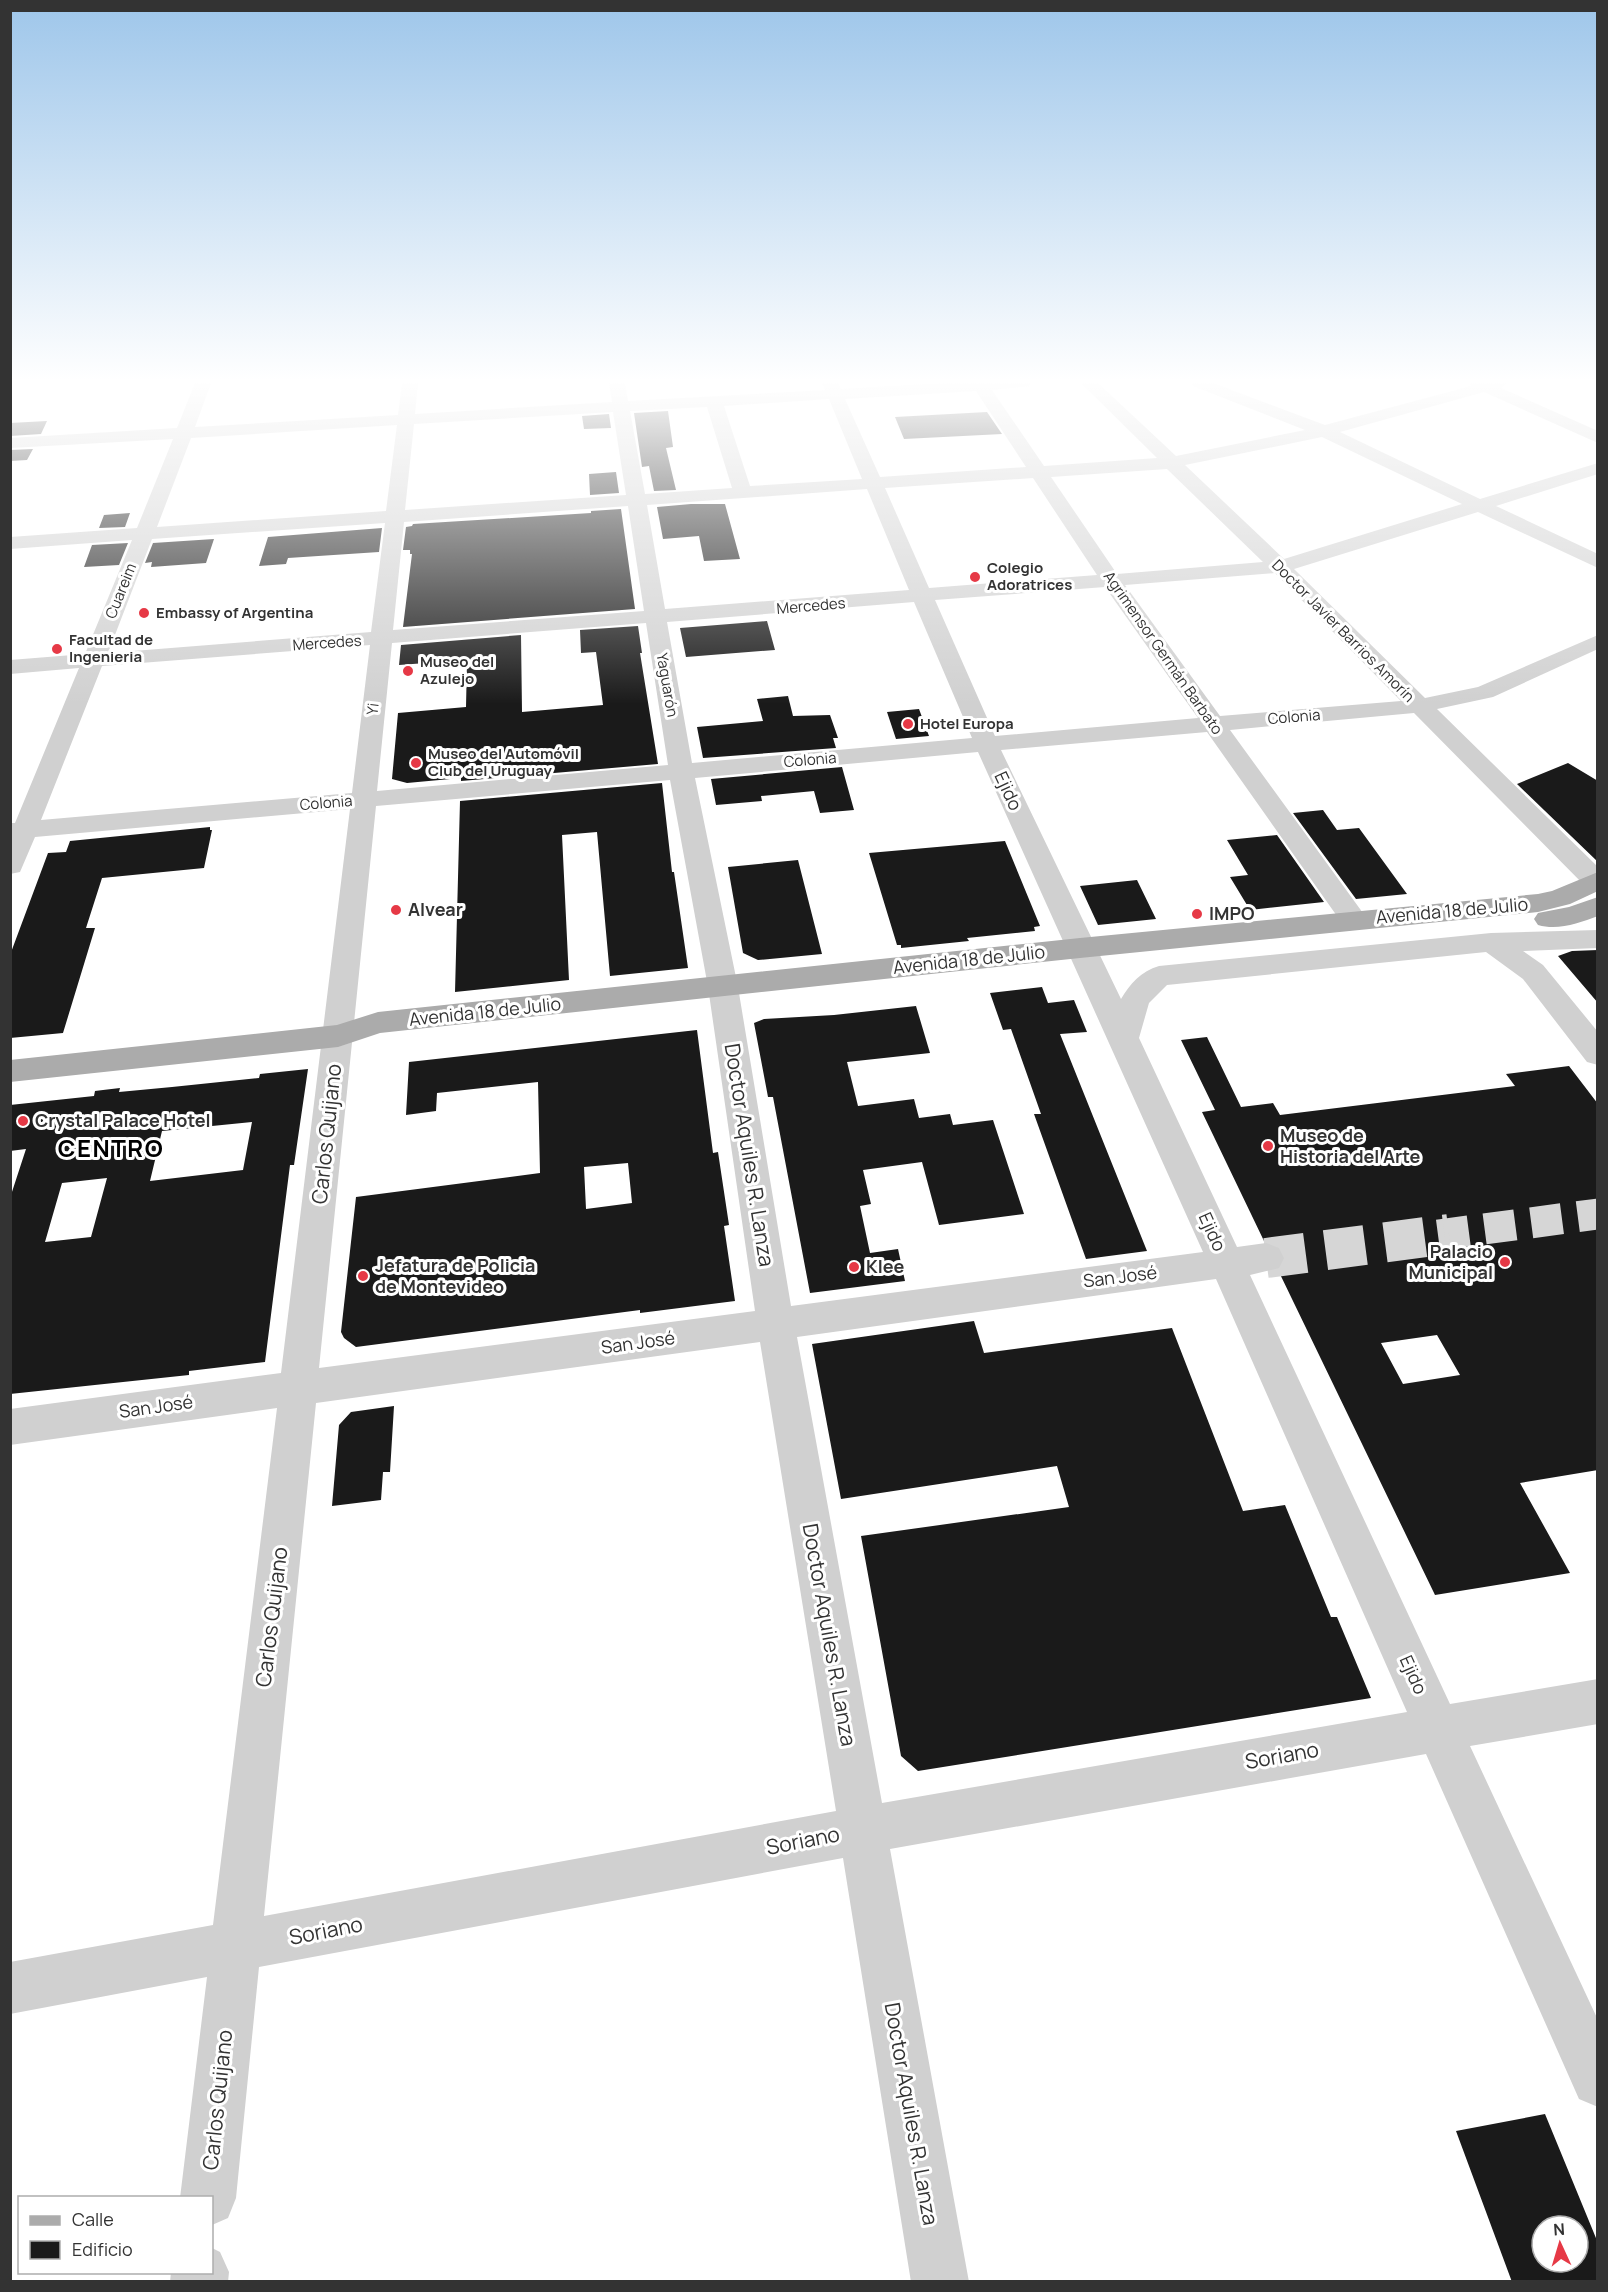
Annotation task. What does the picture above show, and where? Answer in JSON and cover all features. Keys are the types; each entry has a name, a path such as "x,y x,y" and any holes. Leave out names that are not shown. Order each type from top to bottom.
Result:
{"main road":[{"name":"Avenida 18 de Julio","path":"10,1071 338,1036 375,1041 724,995 1084,955 1354,920 1538,903 1597,888"},
{"name":"Avenida 18 de Julio","path":"1084,955 1209,951 1537,920 1574,915 1597,888"}],"street":[{"name":"Cuareim","path":"10,866 18,831 93,661 161,490"},
{"name":"Yi","path":"338,1036 399,490"},
{"name":"Yaguarón","path":"633,490 681,771 724,995"},
{"path":"10,543 787,490"},
{"name":"Ejido","path":"877,490 986,744 1125,1038 1598,2080"},
{"name":"Agrimensor Germán Barbato","path":"1051,490 1112,582 1354,920"},
{"name":"Doctor Javier Barrios Amorín","path":"1199,490 1280,567 1597,888"},
{"path":"1447,490 1598,562"},
{"name":"Mercedes","path":"10,668 1280,567 1530,490"},
{"name":"Colonia","path":"18,831 1419,706 1485,692 1598,641"},
{"name":"Avenida 18 de Julio","path":"1159,976 1491,942 1598,939"},
{"path":"1491,942 1533,972 1598,1054"},
{"name":"Avenida 18 de Julio","path":"1125,1038 1130,1008 1134,999 1141,990 1175,965 1209,951 1267,965"},
{"name":"Doctor Aquiles R. Lanza","path":"724,995 776,1325 940,2282"},
{"name":"Carlos Quijano","path":"208,2196 234,1949 338,1036"},
{"name":"San José","path":"10,1427 1266,1258"},
{"name":"Soriano","path":"10,1988 234,1949 862,1830 1598,1701"}],"building":[{"path":"590,490 619,490 619,493 590,495"},
{"path":"725,504 740,559 704,561 699,536 663,539 657,507"},
{"path":"621,509 635,609 403,627 412,554 410,550 403,550 406,527 413,524 591,513 591,511"},
{"path":"130,513 125,527 99,528 104,515"},
{"path":"382,528 379,552 288,558 286,564 259,566 268,537"},
{"path":"214,539 206,563 151,567 152,562 145,563 153,543"},
{"path":"128,543 119,565 84,567 92,545"},
{"path":"767,621 775,650 686,657 680,628"},
{"path":"638,626 642,653 640,653 658,764 461,781 461,778 407,783 392,779 398,713 466,707 467,660 399,665 401,645 521,635 522,712 603,705 596,652 581,653 580,630"},
{"path":"788,696 793,716 830,715 838,738 833,738 836,748 703,758 697,727 763,721 757,699"},
{"name":"Hotel Europa","path":"919,709 929,736 896,739 887,712"},
{"path":"1568,763 1598,781 1598,862 1517,784"},
{"path":"842,767 854,810 820,813 814,791 761,796 762,801 716,805 711,779"},
{"path":"662,783 672,872 674,872 688,968 610,976 597,832 562,835 569,980 455,992 460,801"},
{"path":"1323,810 1337,830 1359,828 1407,894 1356,899 1293,813"},
{"path":"210,827 212,830 204,868 102,878 86,928 95,928 63,1033 10,1038 10,955 48,853 66,852 70,841"},
{"path":"1277,835 1324,902 1250,910 1230,877 1248,875 1227,840"},
{"path":"1005,841 1040,926 1034,927 1035,931 901,948 901,945 897,945 869,853"},
{"path":"798,860 822,954 758,960 743,953 728,867"},
{"path":"1137,880 1156,919 1098,925 1080,886"},
{"path":"1598,950 1598,1003 1558,956 1572,951"},
{"path":"1042,987 1048,1003 1074,1000 1087,1032 1060,1034 1147,1251 1086,1259 1034,1114 1041,1114 1011,1029 1003,1030 990,993"},
{"path":"916,1006 930,1053 847,1062 858,1106 914,1099 919,1118 950,1114 953,1125 993,1120 1024,1214 939,1225 922,1162 863,1170 871,1204 860,1206 870,1253 898,1249 905,1281 810,1293 773,1097 768,1097 754,1023 764,1019 834,1015"},
{"path":"697,1030 713,1153 718,1152 729,1225 724,1226 735,1301 640,1313 640,1310 356,1347 344,1338 341,1332 356,1197 540,1173 538,1082 437,1093 436,1111 406,1115 409,1062","holes":["628,1163 632,1203 586,1209 584,1167"]},
{"name":"Palacio Municipal","path":"1207,1037 1241,1107 1273,1103 1280,1115 1515,1086 1506,1074 1569,1066 1598,1104 1598,1470 1520,1483 1570,1573 1435,1595 1278,1270 1286,1257 1280,1246 1264,1241 1202,1112 1215,1110 1181,1040","holes":["1437,1335 1460,1375 1403,1384 1381,1343"]},
{"path":"308,1069 294,1165 290,1165 265,1362 189,1371 189,1375 10,1394 10,1198 26,1149 10,1151 10,1105 94,1096 95,1091 120,1088 119,1092 259,1078 260,1074","holes":["252,1122 243,1170 150,1181 162,1131","107,1178 91,1237 45,1242 62,1183"]},
{"path":"974,1321 984,1353 1172,1328 1243,1511 1285,1505 1331,1617 1337,1617 1371,1698 918,1771 901,1756 861,1536 1069,1507 1057,1466 841,1499 812,1344"},
{"path":"394,1406 390,1472 383,1472 381,1500 332,1506 339,1425 351,1412"},
{"path":"1545,2114 1586,2214 1530,2214 1530,2274 1590,2274 1590,2224 1598,2243 1598,2282 1512,2282 1456,2131"}],"tunnel":[{"path":"1438,1235 1598,1214"},
{"path":"1266,1258 1449,1234"}],"place":[{"name":"Colegio Adoratrices","path":"975,577"},
{"name":"Embassy of Argentina","path":"144,613"},
{"name":"Facultad de Ingenieria","path":"57,649"},
{"name":"Museo del Azulejo","path":"408,671"},
{"name":"Hotel Europa","path":"908,724"},
{"name":"Museo del Automóvil Club del Uruguay","path":"416,763"},
{"name":"Alvear","path":"396,910"},
{"name":"IMPO","path":"1197,914"},
{"name":"Crystal Palace Hotel","path":"23,1121"},
{"name":"Museo de Historia del Arte","path":"1268,1146"},
{"name":"Palacio Municipal","path":"1505,1262"},
{"name":"Klee","path":"854,1267"},
{"name":"Jefatura de Policia de Montevideo","path":"363,1276"}],"district":[{"name":"CENTRO","path":"111,1149"}]}
